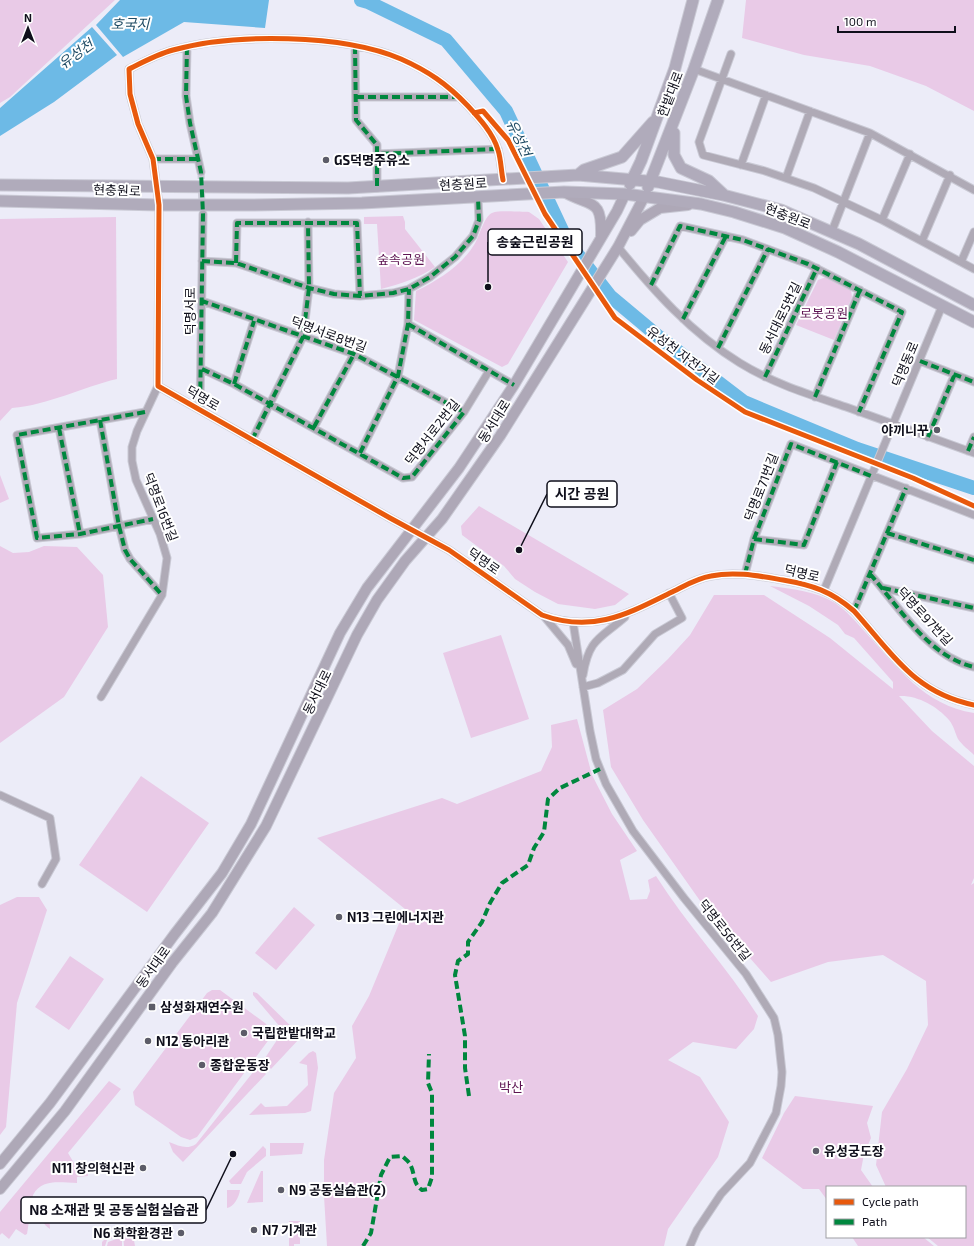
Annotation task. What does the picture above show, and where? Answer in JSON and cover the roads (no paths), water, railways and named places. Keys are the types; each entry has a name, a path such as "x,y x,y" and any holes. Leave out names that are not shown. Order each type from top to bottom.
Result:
{"main road":[{"name":"한밭대로","path":"625,194 632,180 675,68 693,0"},
{"name":"한밭대로","path":"644,197 694,69 718,0"},
{"path":"578,175 584,170 622,156 650,124 655,121"},
{"path":"674,122 674,155 681,168 709,181 724,195"},
{"name":"현충원로","path":"0,185 158,188 377,188 578,175 650,182 724,195 781,210 832,231 974,305"},
{"name":"현충원로","path":"0,201 159,205 362,203 478,198 564,192 625,194 701,204 734,212 785,228 838,252 974,322"}],"street":[{"path":"158,386 158,188 153,159 138,124 130,94 129,69 155,56 187,47 222,42 263,39 314,41 355,46 380,52 401,59 447,85 459,97 488,130 498,149 503,180"},
{"path":"355,46 356,120 377,145 377,188"},
{"path":"187,47 186,96 190,123 201,172"},
{"path":"731,54 699,142 703,155 786,178 843,201 974,269"},
{"path":"694,69 870,133 950,175 974,190"},
{"path":"741,165 766,95"},
{"path":"356,97 459,97"},
{"path":"786,178 810,111"},
{"path":"832,231 870,133"},
{"path":"377,154 498,149"},
{"path":"882,220 910,154"},
{"path":"153,159 198,159"},
{"path":"922,241 950,175"},
{"path":"564,192 578,200 593,204 598,209 601,215 601,236"},
{"name":"동서대로","path":"0,1164 50,1103 174,935 222,873 251,824 340,633 367,588 459,468 514,385 580,275 601,236 617,212 625,194"},
{"name":"동서대로","path":"0,1189 65,1111 172,963 212,913 266,826 357,635 393,577 442,519 478,471 616,250 644,197"},
{"path":"202,261 236,262 309,288 334,294 360,296 387,294 409,289 430,277 455,257 474,236 479,220 478,198"},
{"path":"616,250 640,220 660,208 701,204"},
{"name":"덕명서로","path":"200,409 202,369 202,214"},
{"path":"252,440 303,337 309,288 308,222"},
{"path":"236,262 237,223 358,223 360,296"},
{"path":"651,285 680,226 726,236 768,249 817,268 902,312 859,412"},
{"path":"961,262 974,232"},
{"path":"683,319 726,236"},
{"path":"718,348 768,249"},
{"name":"동서대로5번길","path":"616,250 683,319 718,348 765,377 815,397 971,452"},
{"name":"동서대로5번길","path":"765,377 817,268"},
{"path":"360,453 398,376 408,324 409,289"},
{"path":"815,397 860,290"},
{"name":"덕명서로8번길","path":"202,301 254,321 354,354 464,412"},
{"name":"덕명동로","path":"873,473 942,306"},
{"path":"234,384 254,321"},
{"path":"408,324 514,385"},
{"path":"314,428 354,354"},
{"path":"920,361 954,376 974,382"},
{"name":"덕명서로2번길","path":"202,369 234,384 403,478 412,477 464,412 490,371"},
{"path":"928,437 954,376"},
{"name":"덕명로","path":"158,386 449,550 521,602 542,615 573,622 599,622 629,614 694,581 710,576 745,574 800,583 824,590 854,611 908,672 925,687 940,696 974,705"},
{"name":"덕명로16번길","path":"101,696 162,594 167,558 160,534 136,480 132,461 132,447 137,431 158,386"},
{"path":"146,412 18,435 37,538 80,534 153,519"},
{"path":"100,420 119,526 126,550 130,559 162,594"},
{"path":"59,428 80,534"},
{"path":"971,452 974,436"},
{"name":"덕명로71번길","path":"745,574 754,539 791,444 837,462 873,473 974,515"},
{"name":"덕명로71번길","path":"754,539 804,545 837,462"},
{"path":"824,590 873,473"},
{"path":"854,611 906,488"},
{"path":"887,533 974,560"},
{"name":"덕명로97번길","path":"870,574 938,650 955,662 974,667"},
{"name":"덕명로97번길","path":"883,588 974,608"},
{"path":"582,684 598,683 623,670 655,634 682,618 669,593"},
{"path":"582,684 586,657 593,643 604,632 629,614"},
{"path":"542,615 568,645 582,684"},
{"name":"덕명로56번길","path":"573,622 582,684 596,759 620,811 684,898 746,974 774,1018 778,1035 782,1086 776,1113 750,1163 721,1194 697,1230 690,1246"},
{"path":"0,795 50,818 56,859 42,884"}],"water":[{"name":"호국지","path":"120,0 269,0 265,28 184,22 123,57 96,25"},
{"path":"92,27 117,55 54,102 0,136 0,108"}],"waterway":[{"name":"유성천","path":"361,0 446,40 506,111 567,241 610,296 659,337 744,402 857,449 974,488"}],"tunnel":[{"path":"201,172 202,207"}],"place":[{"name":"GS덕명주유소","path":"326,160"},
{"name":"송숲근린공원","path":"488,287"},
{"name":"야끼니꾸","path":"937,430"},
{"name":"시간 공원","path":"519,550"},
{"name":"N13 그린에너지관","path":"339,917"},
{"name":"삼성화재연수원","path":"152,1007"},
{"name":"국립한밭대학교","path":"244,1033"},
{"name":"N12 동아리관","path":"148,1041"},
{"name":"종합운동장","path":"202,1065"},
{"name":"유성궁도장","path":"816,1151"},
{"name":"N8 소재관 및 공동실험실습관","path":"233,1154"},
{"name":"N11 창의혁신관","path":"143,1168"},
{"name":"N9 공동실습관(2)","path":"281,1190"},
{"name":"N7 기계관","path":"254,1230"},
{"name":"N6 화학환경관","path":"181,1233"}],"park label":[{"name":"숲속공원","path":"401,259"},
{"name":"로봇공원","path":"824,313"},
{"name":"박산","path":"511,1087"}]}
